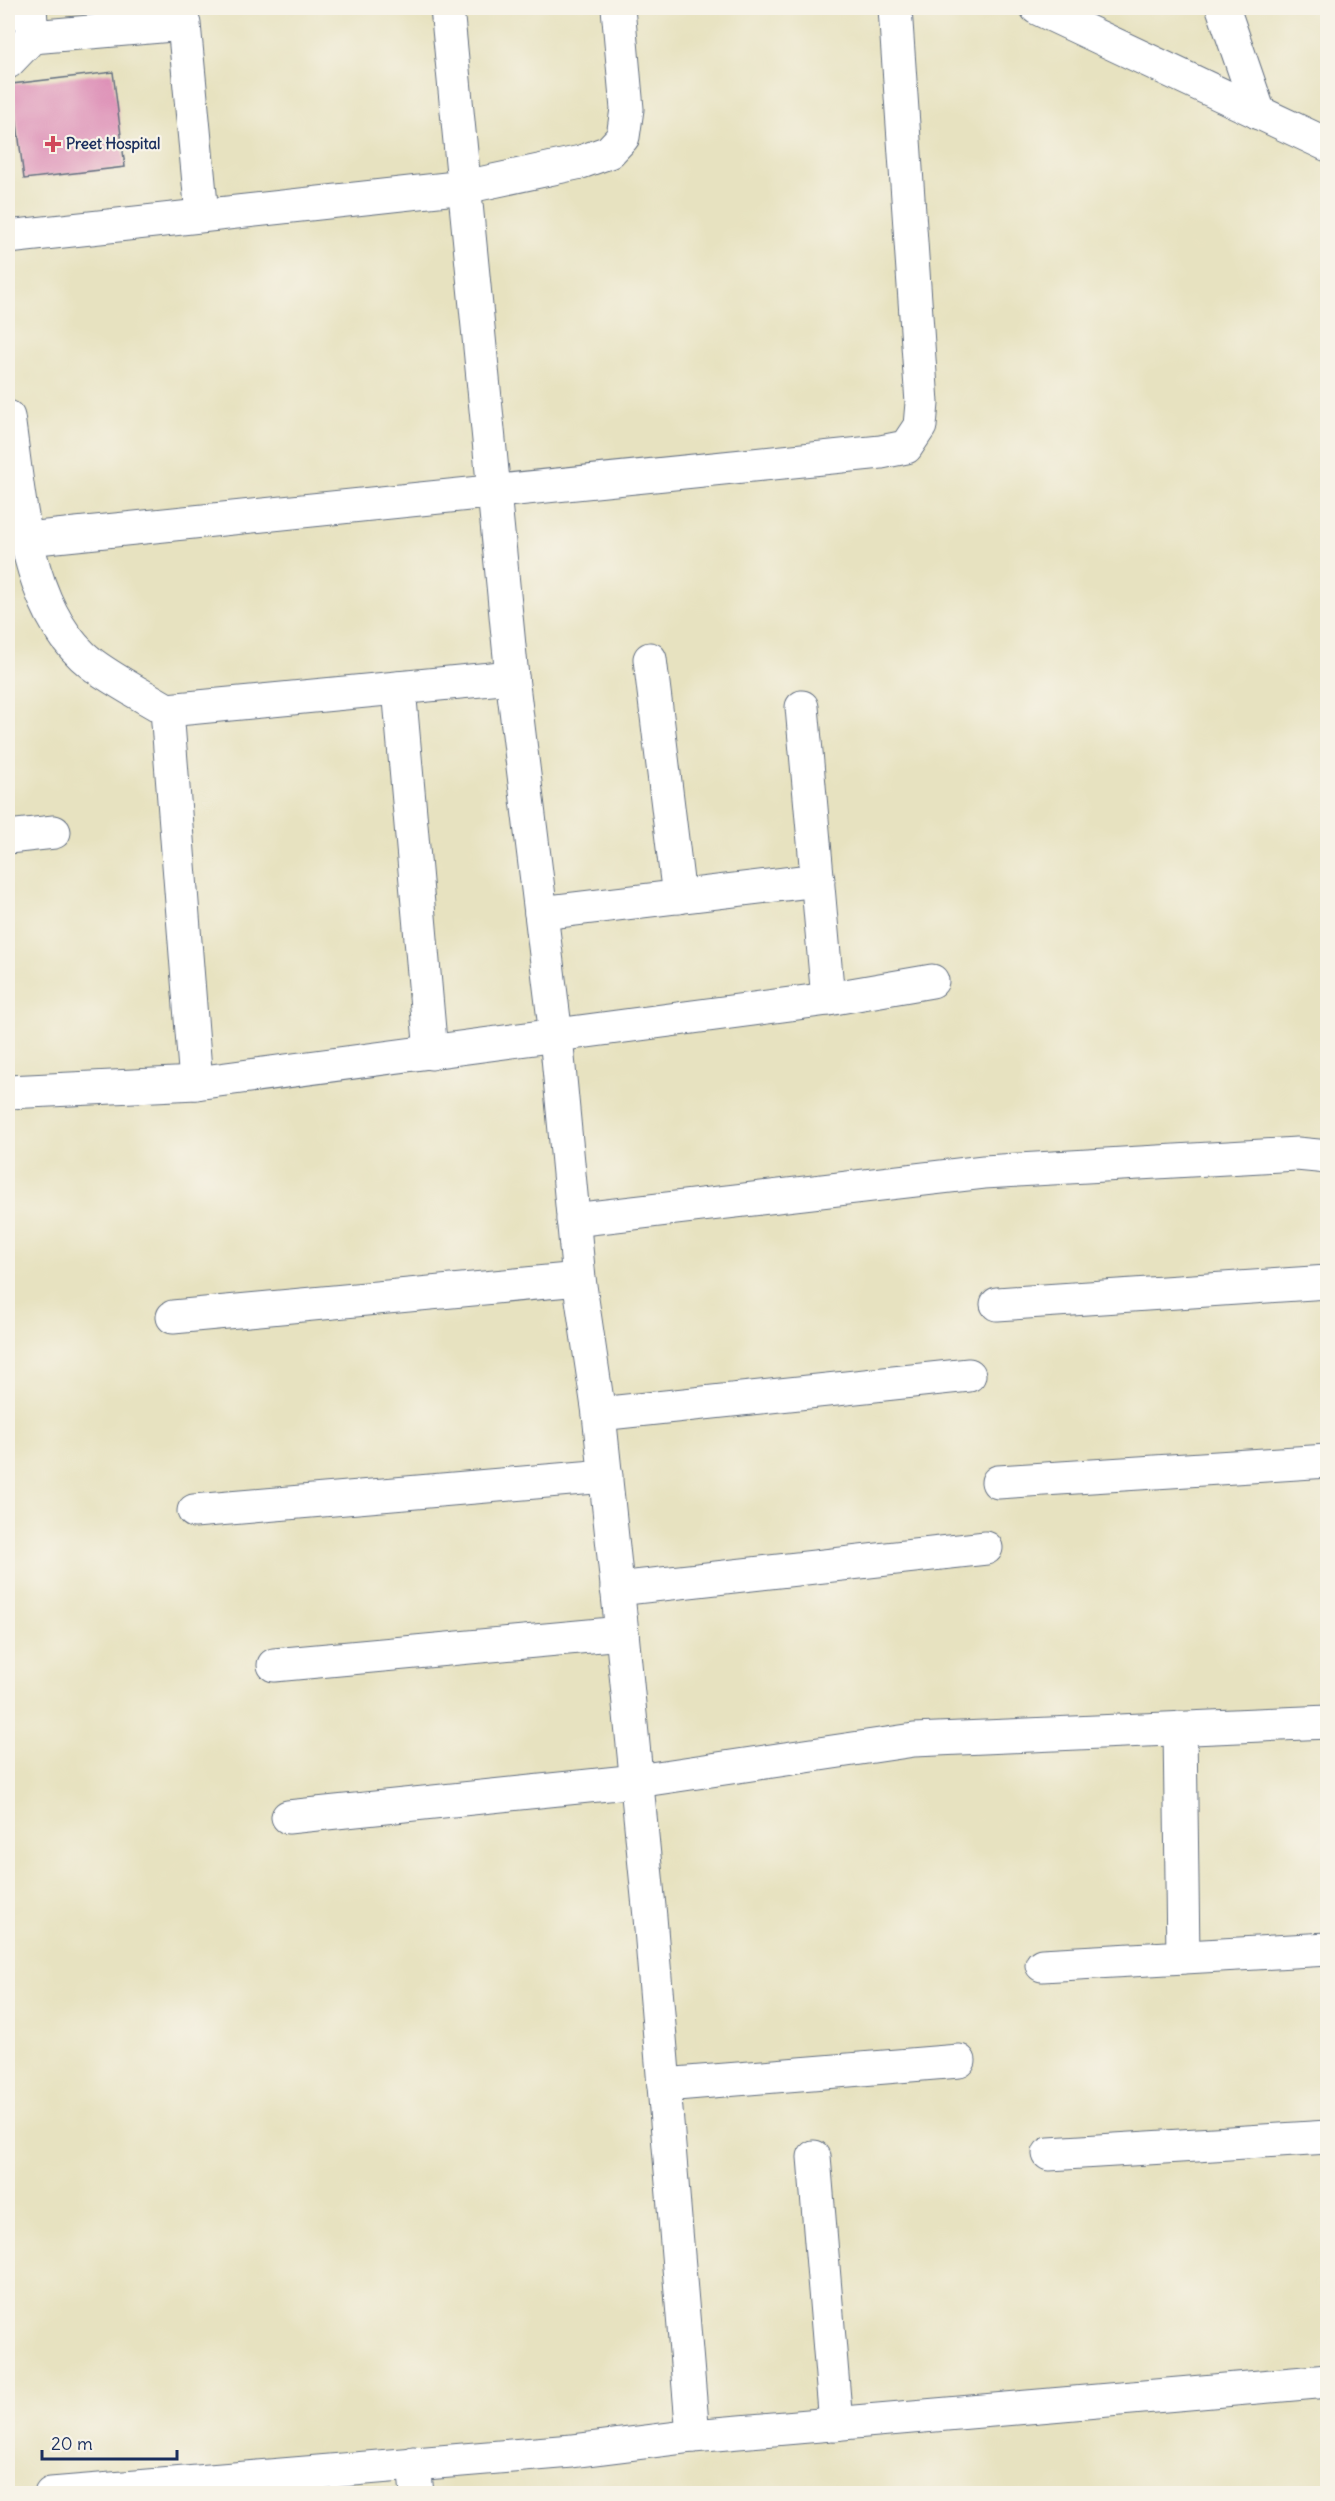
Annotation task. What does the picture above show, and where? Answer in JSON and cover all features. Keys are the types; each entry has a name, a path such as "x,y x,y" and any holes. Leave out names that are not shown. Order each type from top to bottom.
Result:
{"street":[{"path":"447,8 512,677 556,1036 579,1279 599,1414 618,1589 664,2085 693,2436"},
{"path":"8,237 465,187 581,162 609,152 622,137 627,109 618,8"},
{"path":"27,539 881,452 906,447 920,426 922,403 895,8"},
{"path":"1037,8 1328,145"},
{"path":"1223,8 1259,113"},
{"path":"8,62 31,22 184,24 202,215"},
{"path":"8,417 27,539 42,595 65,635 92,663 167,710 512,677"},
{"path":"650,659 679,897"},
{"path":"399,688 431,1053"},
{"path":"802,706 828,999"},
{"path":"167,710 196,1083"},
{"path":"8,837 54,832"},
{"path":"541,913 818,880"},
{"path":"8,1092 196,1083 828,999 932,981"},
{"path":"573,1220 984,1172 1298,1154 1328,1157"},
{"path":"173,1317 579,1279"},
{"path":"997,1304 1328,1282"},
{"path":"599,1414 969,1375"},
{"path":"998,1482 1328,1461"},
{"path":"194,1511 606,1476"},
{"path":"618,1589 986,1548"},
{"path":"274,1665 622,1633"},
{"path":"288,1817 637,1781 914,1740 1328,1722"},
{"path":"1180,1728 1183,1957"},
{"path":"1042,1965 1328,1949"},
{"path":"664,2085 959,2061"},
{"path":"1049,2154 1328,2138"},
{"path":"814,2157 836,2424"},
{"path":"51,2493 416,2478 572,2451 693,2436 1328,2381"}],"building":[{"path":"113,72 125,167 24,179 12,84"}],"place":[{"name":"Preet Hospital","path":"53,144"}]}
